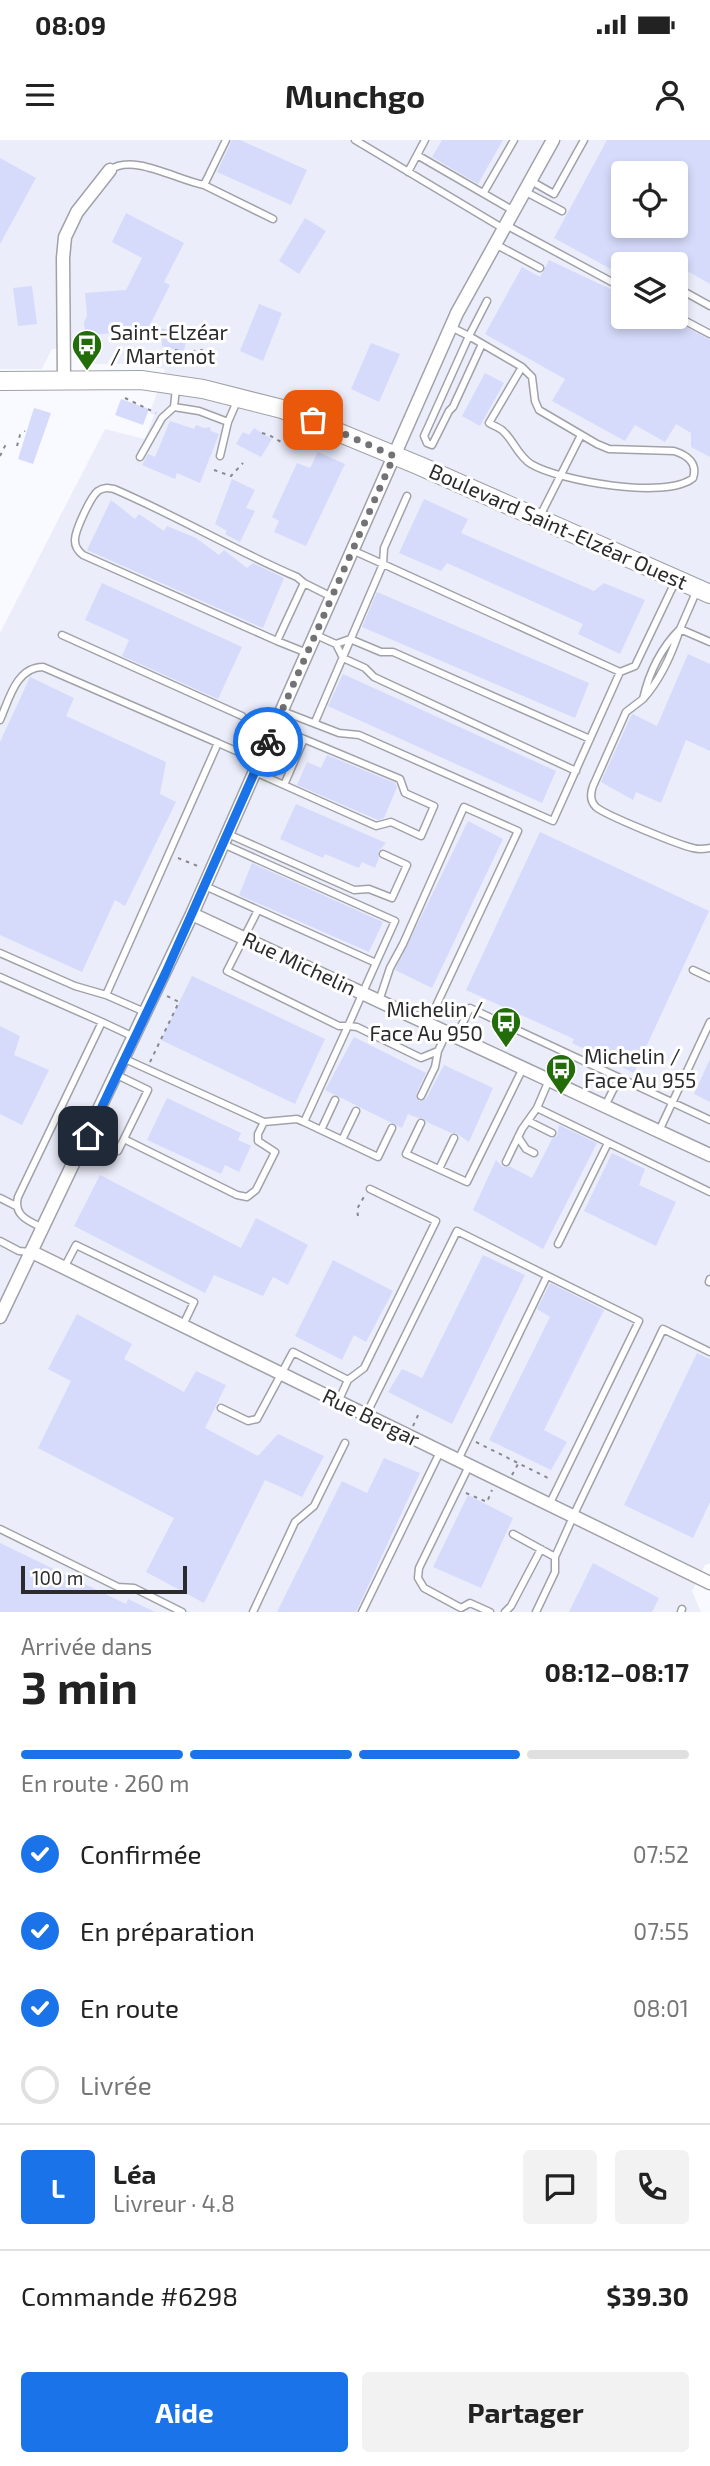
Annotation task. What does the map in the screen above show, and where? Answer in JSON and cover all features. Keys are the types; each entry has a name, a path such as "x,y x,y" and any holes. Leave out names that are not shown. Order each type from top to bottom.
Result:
{"street":[{"path":"0,1317 147,1013 205,886 451,327 553,140"},
{"path":"64,380 65,237 73,218 110,170"},
{"name":"Boulevard Saint-Elzéar Ouest","path":"0,381 132,379 176,384 239,397 307,418 704,592"},
{"name":"Rue Michelin","path":"192,914 710,1154"},
{"name":"Rue Bergar","path":"32,1252 710,1583"}],"lane":[{"path":"204,185 226,140"},
{"path":"355,140 505,227 611,282"},
{"path":"408,172 425,140"},
{"path":"484,192 514,140"},
{"path":"527,186 543,188 554,194 584,140"},
{"path":"417,155 514,211"},
{"path":"110,170 120,163 137,164 204,185 273,219"},
{"path":"527,186 538,198 562,211"},
{"path":"538,198 543,188"},
{"path":"495,244 540,268"},
{"path":"688,294 710,306"},
{"path":"482,344 432,445 427,443 424,436 487,301"},
{"path":"688,322 710,334"},
{"path":"451,327 522,367 532,377 539,410 609,449 674,451 690,460 694,475 690,481 679,486 604,485 547,472 527,462 503,430 489,423 522,367"},
{"path":"140,457 162,418 174,407 176,384"},
{"path":"220,456 228,422 239,397"},
{"path":"174,407 199,411 228,422"},
{"path":"538,519 581,435"},
{"path":"307,653 83,555 76,548 75,538 86,511 96,492 111,488 148,503 239,552 297,577 332,597"},
{"path":"315,722 383,564 384,548 407,496"},
{"path":"352,551 620,672"},
{"path":"282,710 340,733 359,735 553,821 620,672 635,666 676,579"},
{"path":"277,641 304,583"},
{"path":"704,592 680,628 675,645 654,686 626,712 593,786 592,799 599,809 650,832 694,848 710,848"},
{"path":"680,628 710,642"},
{"path":"62,635 242,716"},
{"path":"315,635 336,644 343,657 365,668 374,677 576,771"},
{"path":"336,644 351,639 380,652 393,652 590,739"},
{"path":"0,720 21,677 29,670 43,667 218,743 284,785 376,826 391,822 421,836 434,806 405,793 400,779 275,726"},
{"path":"284,785 304,739"},
{"path":"106,995 218,743"},
{"path":"380,1001 390,968 464,807 518,831 428,1023"},
{"path":"225,839 354,890 369,889 392,898 407,865 383,854"},
{"path":"225,839 396,921 304,1122"},
{"path":"205,886 376,963"},
{"path":"258,910 227,971 339,1026 357,1027 421,1058 438,1051"},
{"path":"0,953 75,986 106,995 147,1013"},
{"path":"693,970 710,978"},
{"path":"0,977 135,1037"},
{"path":"421,1096 435,1067 438,1051 470,1008 710,1120"},
{"path":"16,1206 102,1022"},
{"path":"659,1131 710,1022"},
{"path":"125,1059 264,1122 297,1119 377,1157 392,1128"},
{"path":"421,1123 407,1154 467,1182 523,1068"},
{"path":"88,1136 118,1151 148,1090 117,1075"},
{"path":"605,1106 619,1078"},
{"path":"506,1162 537,1108 549,1080"},
{"path":"321,1130 335,1100"},
{"path":"537,1108 710,1192"},
{"path":"342,1140 356,1111"},
{"path":"528,1121 552,1133"},
{"path":"124,1139 244,1197 250,1196 256,1190 275,1152 258,1141 264,1122"},
{"path":"518,1137 526,1149 534,1153"},
{"path":"439,1169 454,1138"},
{"path":"558,1244 608,1143"},
{"path":"338,1402 348,1380 364,1368 436,1221 370,1189"},
{"path":"0,1198 16,1206 23,1217 43,1228"},
{"path":"366,1415 457,1231 639,1321 549,1505"},
{"path":"0,1241 19,1251 32,1252"},
{"path":"64,1268 76,1245 194,1302 182,1326"},
{"path":"490,1612 470,1603 461,1608 424,1588 418,1578 419,1568 547,1276"},
{"path":"536,1612 555,1572 555,1556 663,1329 710,1352"},
{"path":"221,1408 248,1421 255,1420 260,1416 293,1352 348,1380"},
{"path":"253,1612 295,1522 314,1506 345,1443"},
{"path":"362,1612 440,1452"},
{"path":"0,1529 118,1587 134,1588 182,1612"},
{"path":"513,1534 555,1556"},
{"path":"505,1612 511,1606 541,1549"}],"path":[{"path":"175,350 203,350"},
{"path":"125,398 151,408"},
{"path":"16,446 20,435 25,431"},
{"path":"262,433 283,443"},
{"path":"0,456 7,442"},
{"path":"214,470 232,476 243,463"},
{"path":"178,858 202,868"},
{"path":"146,1069 179,1002 167,996"},
{"path":"358,1216 357,1209 370,1189"},
{"path":"412,1426 420,1411"},
{"path":"473,1441 554,1480"},
{"path":"512,1476 518,1463"},
{"path":"471,1495 486,1502 493,1489"}],"shaded area":[{"path":"0,140 710,140 710,1563 705,1565 692,1591 701,1612 0,1612 0,633 105,429 145,439 154,415 150,413 165,369 134,364 81,364 76,347 52,349 42,369 0,369"}],"building":[{"path":"232,140 240,140 307,170 291,205 217,172"},
{"path":"442,140 503,140 478,184 432,157"},
{"path":"607,140 710,140 710,284 688,271 688,252 611,252 611,269 554,238"},
{"path":"0,158 36,178 0,244"},
{"path":"126,213 184,243 164,282 170,285 147,331 85,335 85,293 126,290 142,258 112,242"},
{"path":"305,218 326,231 299,274 279,261"},
{"path":"549,260 611,289 611,329 688,328 710,340 710,457 691,447 691,433 676,424 665,442 635,425 625,441 552,401 565,379 485,334 522,267 540,277"},
{"path":"32,286 37,324 18,326 13,288"},
{"path":"259,304 282,313 263,361 240,351"},
{"path":"176,325 185,326 184,332 187,333 184,352 162,346 162,341 158,340 160,328 175,331"},
{"path":"371,343 400,354 379,402 351,389"},
{"path":"485,373 504,383 480,426 462,416"},
{"path":"121,399 149,409 143,425 115,415"},
{"path":"34,408 51,413 33,464 18,459"},
{"path":"170,421 194,429 196,425 210,427 211,431 219,434 200,483 177,473 175,479 142,465 148,454 155,457"},
{"path":"254,428 272,439 261,457 236,444 243,432 249,435"},
{"path":"318,452 345,464 306,546 274,532 279,521 272,517 297,463 310,468"},
{"path":"232,479 255,490 246,508 255,511 240,542 225,534 227,531 215,524"},
{"path":"424,499 468,519 461,533 594,591 604,583 645,600 620,654 578,634 583,624 447,563 441,571 399,553"},
{"path":"111,500 135,519 139,514 164,531 167,526 196,538 219,555 224,550 247,568 253,563 284,578 263,628 87,550"},
{"path":"102,583 242,647 218,699 122,656 129,640 85,620"},
{"path":"377,592 589,683 575,718 362,627"},
{"path":"688,654 710,664 710,751 686,740 661,803 636,792 633,800 601,782 633,714 657,726"},
{"path":"343,674 556,771 542,803 328,706"},
{"path":"30,677 74,698 66,716 166,762 160,794 176,802 125,906 115,900 82,972 0,935 0,742"},
{"path":"327,755 395,783 397,787 384,818 378,820 297,785 307,762 321,768"},
{"path":"296,804 386,843 378,852 375,868 362,862 359,868 325,854 323,858 280,839"},
{"path":"468,821 503,839 432,988 395,970"},
{"path":"540,832 709,911 634,1073 572,1043 574,1039 466,990"},
{"path":"252,863 383,922 369,952 239,895"},
{"path":"192,976 325,1039 295,1104 161,1040"},
{"path":"0,1026 20,1036 14,1055 49,1070 22,1125 0,1114"},
{"path":"354,1037 426,1073 416,1094 419,1101 426,1099 444,1065 493,1088 469,1142 456,1133 408,1114 402,1128 325,1090"},
{"path":"710,1059 710,1102 694,1094"},
{"path":"167,1098 241,1133 238,1140 251,1146 239,1172 225,1165 221,1174 147,1140"},
{"path":"559,1125 597,1143 543,1249 473,1210 496,1160 503,1167 509,1166 532,1178 552,1139 557,1136"},
{"path":"612,1153 645,1169 639,1185 676,1202 656,1246 584,1211"},
{"path":"100,1175 241,1248 256,1218 308,1245 288,1285 273,1277 263,1296 214,1275 205,1293 74,1226"},
{"path":"483,1255 525,1275 452,1424 388,1392 402,1369 422,1378"},
{"path":"333,1260 393,1291 366,1342 354,1335 342,1360 295,1336"},
{"path":"550,1283 604,1310 544,1430 567,1442 551,1470 489,1440 550,1317 537,1309"},
{"path":"77,1314 132,1344 124,1359 184,1392 196,1371 226,1385 205,1428 258,1456 278,1434 324,1456 302,1497 265,1480 204,1603 146,1572 174,1518 38,1448 71,1381 48,1369"},
{"path":"697,1353 710,1359 710,1502 693,1538 624,1505"},
{"path":"384,1458 420,1473 356,1612 277,1612 342,1481 367,1493"},
{"path":"468,1495 513,1518 481,1588 433,1567"},
{"path":"0,1543 126,1604 128,1599 155,1612 0,1612"},
{"path":"593,1563 659,1598 652,1612 569,1612"}],"way so far":[{"path":"268,742 394,456 313,420"}],"place":[{"name":"Saint-Elzéar / Martenot","path":"87,372"},
{"name":"Michelin / Face Au 950","path":"506,1049"},
{"name":"Michelin / Face Au 955","path":"561,1096"}],"route":[{"path":"88,1136 166,972 268,742"}]}
